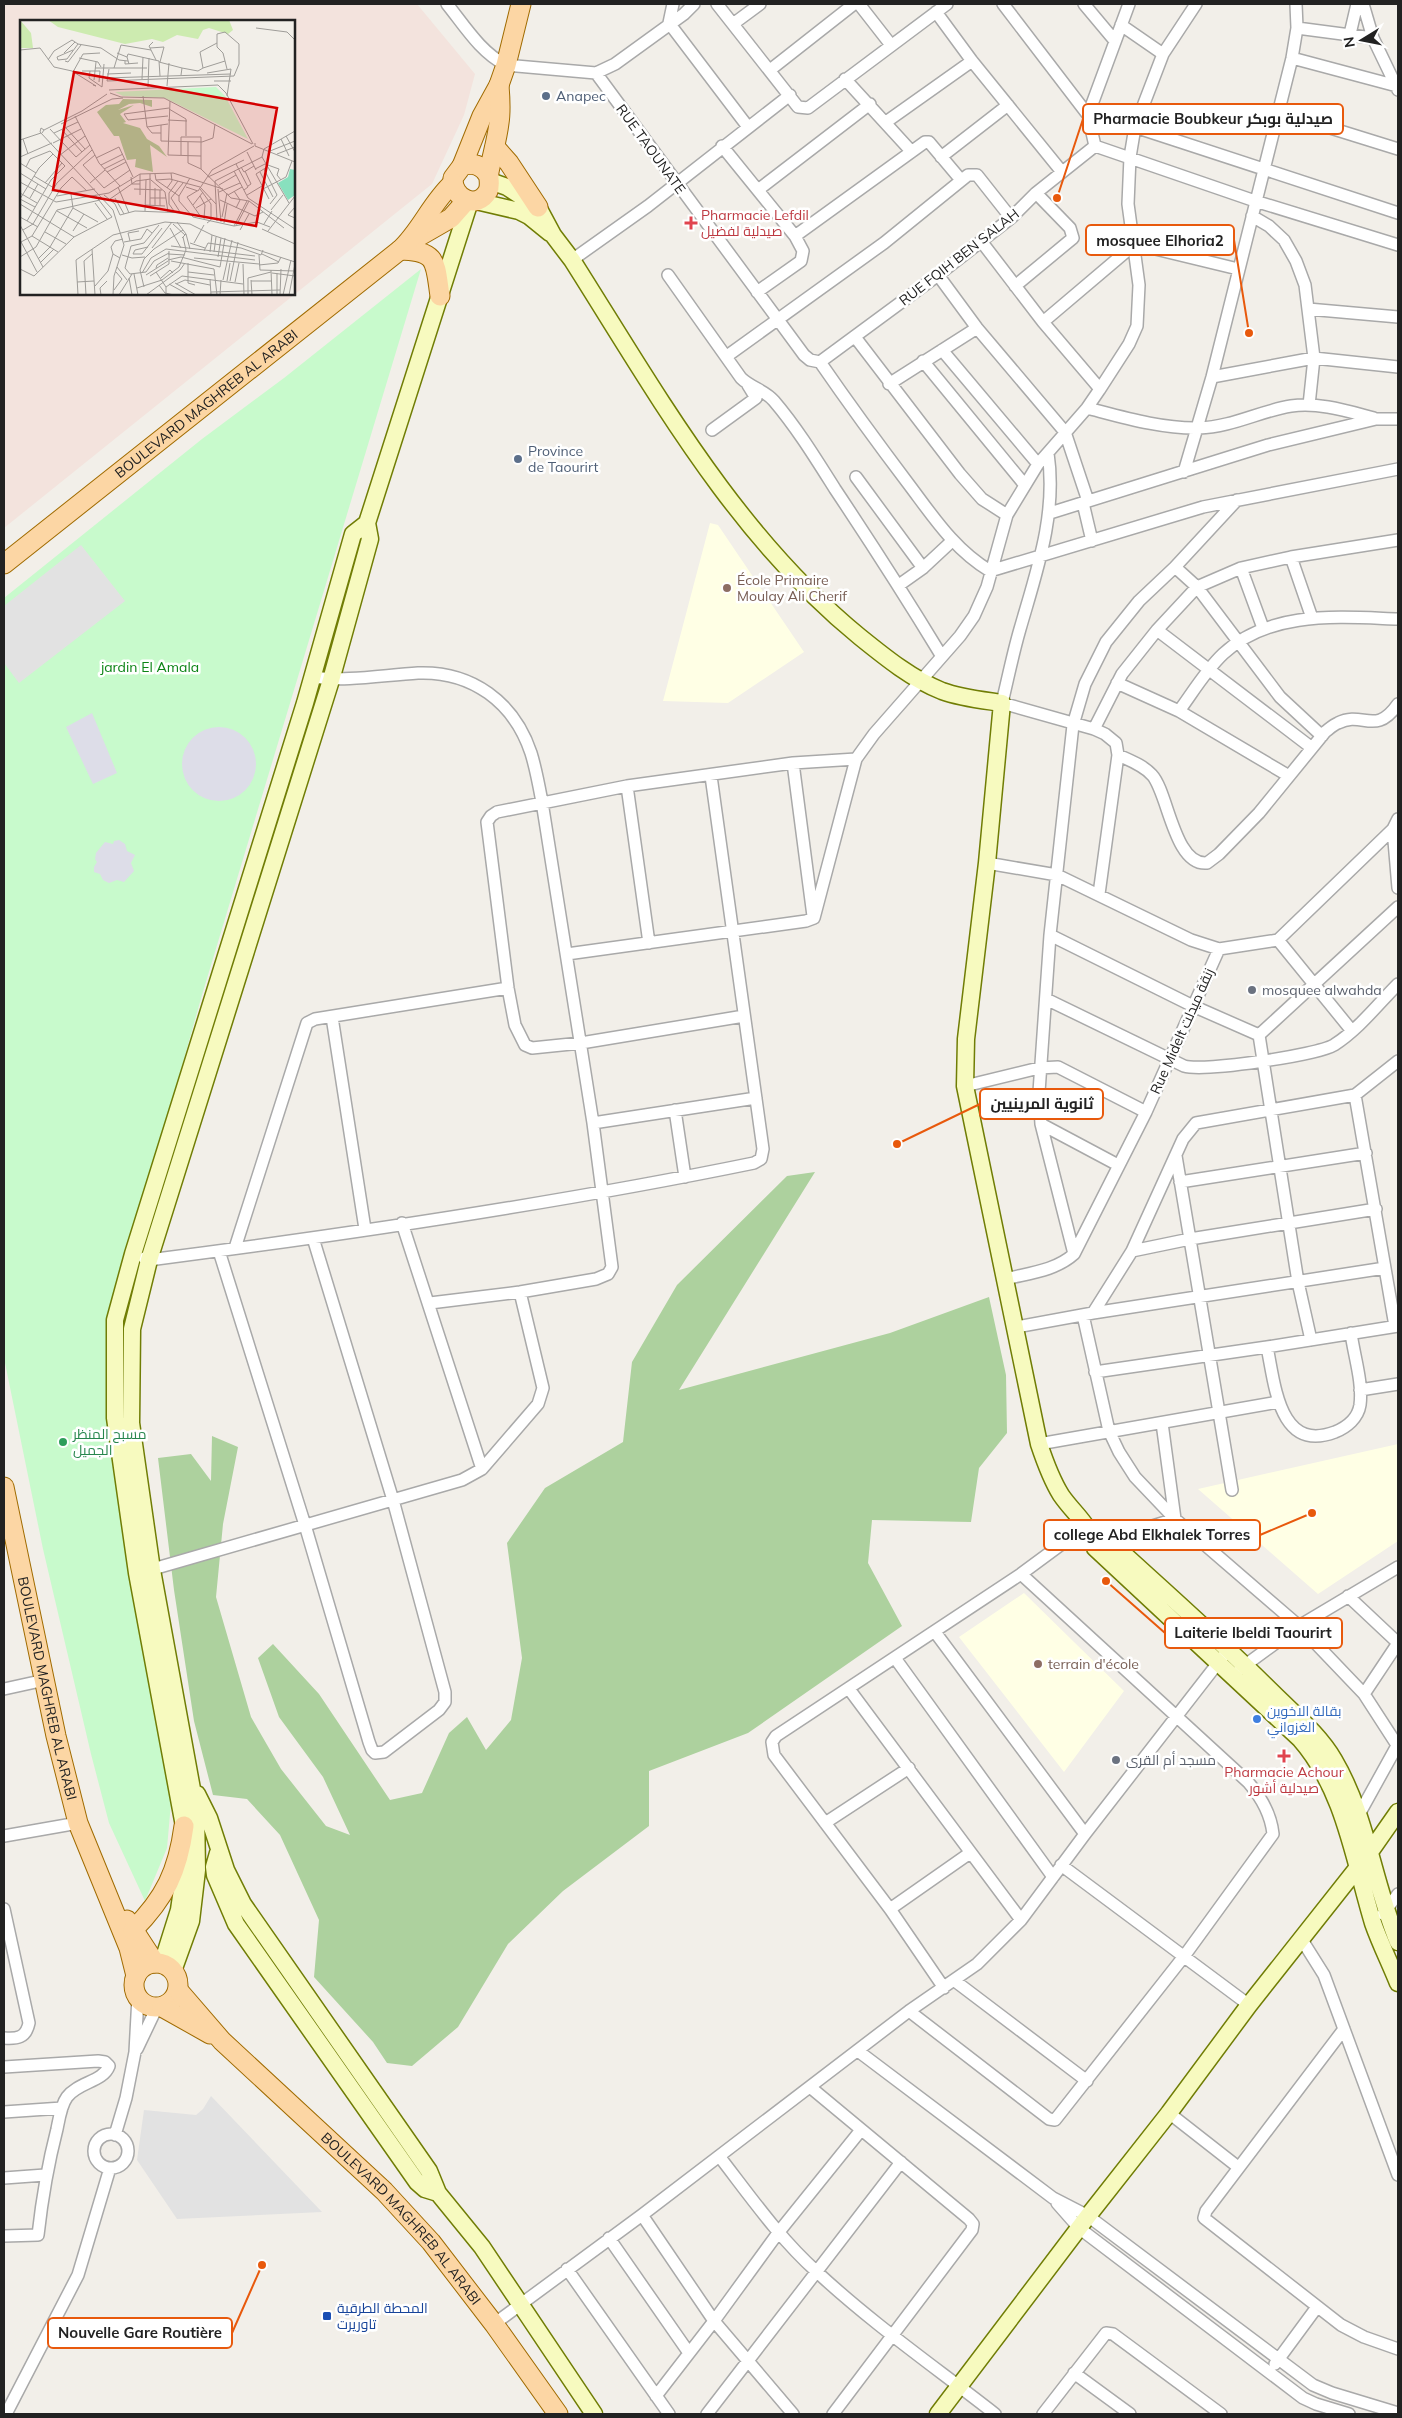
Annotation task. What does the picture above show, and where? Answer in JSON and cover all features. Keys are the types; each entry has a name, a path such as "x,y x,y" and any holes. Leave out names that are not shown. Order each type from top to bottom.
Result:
{"main road":[{"path":"499,85 500,122 486,193 471,201 457,194 453,183 455,174 462,166 482,116 499,85 506,65 519,5"},
{"path":"495,147 509,163 538,207"},
{"path":"462,166 474,164 485,170 489,178"},
{"name":"BOULEVARD MAGHREB AL ARABI","path":"404,246 434,204 453,183"},
{"name":"BOULEVARD MAGHREB AL ARABI","path":"4,564 404,246 451,218 471,201"},
{"path":"404,246 421,251 430,257 435,267 440,296"},
{"name":"BOULEVARD MAGHREB AL ARABI","path":"4,1487 9,1537 78,1823 129,1948 136,1976"},
{"path":"134,1930 150,1913 168,1886 179,1857 184,1826"},
{"name":"BOULEVARD MAGHREB AL ARABI","path":"104,1886 134,1930 163,1966"},
{"path":"163,1966 177,1977 178,1990 175,1997 160,2007 144,2004 138,1997 134,1987 136,1976 144,1967 163,1966"},
{"name":"BOULEVARD MAGHREB AL ARABI","path":"178,1990 222,2041 400,2208 436,2248 494,2324 558,2414"},
{"name":"BOULEVARD MAGHREB AL ARABI","path":"160,2007 222,2041"}],"street":[{"path":"447,4 480,44 497,60 506,65 596,73 616,64 694,4"},
{"path":"673,4 669,23 748,127"},
{"path":"717,4 798,107 802,109 808,108 947,4"},
{"path":"733,24 760,4"},
{"path":"770,70 854,4"},
{"path":"859,4 891,45"},
{"path":"1003,4 1088,115 1095,146 1130,156 1256,201 1398,245"},
{"path":"1084,4 1115,41"},
{"path":"1088,115 1129,4"},
{"path":"814,918 856,758 940,655 960,636 974,616 984,597 1006,515 1038,464 1100,389 1129,344 1137,326 1140,292 1128,204 1130,156 1135,128 1164,54 1196,4"},
{"path":"1184,472 1212,377 1292,58 1297,28 1296,4"},
{"path":"1350,34 1358,4"},
{"path":"1364,4 1374,38 1398,88"},
{"path":"936,12 972,61 1062,172"},
{"path":"1121,25 1164,54"},
{"path":"1297,28 1374,38"},
{"path":"1292,58 1398,88"},
{"path":"886,122 972,61"},
{"name":"RUE TAOUNATE","path":"596,73 804,356 810,360 820,362"},
{"path":"845,79 870,104 911,151"},
{"path":"572,260 648,206 722,146 790,95"},
{"path":"758,190 870,104"},
{"path":"942,158 1008,105"},
{"path":"1278,112 1398,149"},
{"path":"1135,128 1398,213"},
{"path":"795,236 911,151 928,142 961,180"},
{"path":"722,146 795,236 803,251 802,261 757,292"},
{"name":"RUE FQIH BEN SALAH","path":"820,362 938,276 1011,218 1036,193 1095,146"},
{"path":"727,356 884,243 961,180 971,174 977,175 1011,218"},
{"path":"489,178 538,207 553,235 572,260 675,426 739,511 782,562 843,623 900,668 943,691 1002,703 1073,725 1094,729 1112,738 1116,743 1118,755 1098,894"},
{"path":"1015,286 1073,238 1070,228 1036,193"},
{"path":"163,1966 180,1902 185,1869 184,1826 144,1571 130,1389 132,1329 149,1260 331,680 370,539 367,523 471,201 519,211 529,216 553,235"},
{"path":"1252,216 1269,226 1284,240 1305,285 1314,358 1309,405"},
{"path":"981,241 1043,322 1100,389"},
{"path":"1134,244 1238,269"},
{"path":"1043,322 1134,244"},
{"path":"668,275 756,398 712,430"},
{"path":"938,276 977,328 1065,432 1086,502 1092,541"},
{"path":"1308,309 1398,317"},
{"path":"889,384 977,328"},
{"path":"855,337 889,384 960,474 982,499 1006,515"},
{"path":"942,350 1038,464"},
{"path":"1212,377 1314,358 1398,367"},
{"path":"924,361 1024,484"},
{"path":"820,362 871,435 952,542 972,560 990,571 1187,512 1237,500 1398,469"},
{"path":"748,385 766,393 780,409 898,585 940,655"},
{"path":"1086,408 1162,424 1198,428 1238,422 1291,406 1309,405 1340,409 1376,419"},
{"path":"1050,512 1268,445 1376,419 1398,419"},
{"path":"1048,453 1050,512 1043,554 1019,633 1002,703 987,863 966,1039 965,1086 1040,1444 1049,1474 1060,1494 1095,1536 1223,1656 1323,1742 1335,1760 1359,1814 1386,1911 1398,1942"},
{"path":"856,478 923,568"},
{"path":"1005,1278 1046,1270 1066,1261 1074,1254 1041,1124 1039,1068 1050,935 1073,725 1087,679 1106,642 1139,601 1175,567 1237,500"},
{"path":"163,1966 191,1921 197,1870 196,1811 193,1787 118,1451 114,1376 115,1320 119,1298 272,808 353,534 367,523"},
{"path":"1094,729 1116,683 1132,660 1157,630 1197,588 1241,568 1398,540"},
{"path":"898,585 923,568 952,542"},
{"path":"1290,558 1312,618"},
{"path":"1175,567 1197,588 1280,697 1322,736"},
{"path":"1241,568 1263,628"},
{"path":"1179,711 1209,670 1237,642 1263,628 1312,618 1398,619"},
{"path":"1157,630 1312,748"},
{"path":"312,677 331,680 427,673 456,676 473,682 497,699 518,726 531,753 542,802 581,1043 612,1267 608,1274 596,1279 520,1292 430,1303"},
{"path":"1116,683 1179,711 1289,776"},
{"path":"1118,755 1151,774 1178,838 1193,859 1202,863 1212,860 1219,854 1259,813 1322,736 1337,723 1344,721 1380,721 1390,715 1398,704"},
{"path":"744,1016 581,1043 532,1048 525,1045 515,1025 508,988 487,822 494,813 627,786 711,776 793,762 856,758"},
{"path":"793,762 814,918"},
{"path":"133,1254 149,1260 313,1238 602,1193 754,1163 762,1159 763,1149 711,776"},
{"path":"627,786 648,943"},
{"path":"272,808 289,814"},
{"path":"987,863 1057,875 1191,940 1219,949 1278,940 1396,824"},
{"path":"1396,824 1398,888"},
{"path":"1259,1035 1398,907"},
{"path":"567,954 733,932 806,921 814,918"},
{"path":"1050,935 1193,1006 1259,1035"},
{"path":"1278,940 1313,986 1352,1031"},
{"name":"Rue Midelt زنقة ميدلت","path":"1074,1254 1146,1112 1193,1006 1206,982 1219,949"},
{"path":"1046,999 1184,1066 1197,1068 1323,1050 1332,1046 1352,1031 1398,984"},
{"path":"235,1248 304,1030 308,1023 315,1019 332,1016 508,988"},
{"path":"332,1016 365,1229"},
{"path":"1259,1035 1298,1282 1311,1340"},
{"path":"1348,1832 1398,1745 1364,1694 1299,1626 1175,1519 1135,1477 1119,1452 1109,1431 1095,1372 1088,1314 1132,1251 1183,1138 1196,1124 1355,1095 1398,1061"},
{"path":"965,1086 1039,1068 1058,1067 1146,1112"},
{"path":"1095,1372 1267,1348 1397,1326 1355,1095"},
{"path":"593,1123 756,1098"},
{"path":"675,1110 686,1177"},
{"path":"1041,1124 1118,1165"},
{"path":"1180,1182 1366,1153"},
{"path":"1176,1156 1232,1490"},
{"path":"1132,1251 1190,1238 1290,1224 1376,1208"},
{"path":"402,1223 430,1303 482,1469"},
{"path":"219,1251 305,1525 369,1742 375,1753 384,1752 439,1710 445,1702 445,1692 393,1500 313,1238"},
{"path":"1016,1327 1386,1268"},
{"path":"144,1571 462,1480 482,1469 538,1404 543,1388 520,1292"},
{"path":"1267,1348 1278,1402 1287,1421 1297,1430 1310,1436 1326,1435 1343,1429 1354,1419 1360,1407 1360,1390 1350,1333"},
{"path":"1360,1390 1398,1384"},
{"path":"1040,1444 1278,1402"},
{"path":"1162,1423 1175,1519"},
{"path":"944,1988 890,1909 774,1755 772,1742 776,1736 1021,1574 1095,1536 1106,1536 1143,1529 1175,1519"},
{"path":"1239,1670 1299,1626 1398,1567"},
{"path":"909,2011 1049,2118 1055,2120 1185,1955 1273,1834 1266,1809 1258,1793 1021,1574"},
{"path":"1348,1596 1398,1643 1364,1694"},
{"path":"935,1632 1085,1834"},
{"path":"494,2324 642,2215 909,2011 955,1981 995,1947 1021,1920 1061,1865 1223,1656"},
{"path":"895,1658 1053,1877"},
{"path":"1239,1670 1313,1754 1322,1767 1348,1832 1374,1925 1398,1983"},
{"path":"4,1688 45,1680"},
{"path":"849,1689 1021,1920"},
{"path":"825,1823 909,1768"},
{"path":"193,1787 209,1818 218,1850 232,1882 252,1917 429,2171 438,2193 482,2247 594,2414"},
{"path":"938,2414 1169,2113 1249,2005 1370,1852 1398,1812"},
{"path":"4,1836 78,1823"},
{"path":"890,1909 970,1853"},
{"path":"1061,1865 1185,1955 1249,2005"},
{"path":"1374,1925 1398,1894"},
{"path":"4,1909 29,2023 27,2032 21,2037 4,2038"},
{"path":"1302,1940 1324,1975 1398,2175"},
{"path":"955,1981 1087,2081"},
{"path":"115,2135 126,2098 135,2052 138,1997"},
{"path":"135,2052 160,2007"},
{"path":"1344,2029 1238,2168 1206,2212 1204,2218 1316,2307 1351,2330 1398,2349"},
{"path":"858,2051 1084,2222 1322,2389 1382,2411 1398,2413"},
{"path":"4,2066 98,2061 106,2062 110,2066 107,2072 77,2088 67,2097 62,2108 45,2175 38,2234 4,2236"},
{"path":"810,2087 902,2162 973,2224 972,2230 833,2414"},
{"path":"4,2112 62,2108"},
{"path":"1169,2113 1238,2168"},
{"path":"656,2396 778,2233 861,2130"},
{"path":"110,2134 125,2142 128,2154 122,2164 110,2168 100,2164 95,2154 95,2149 100,2139 110,2134"},
{"path":"719,2156 778,2233 816,2272 892,2337 995,2414"},
{"path":"706,2414 902,2162"},
{"path":"6,2414 78,2275 110,2168"},
{"path":"4,2178 45,2175"},
{"path":"642,2215 714,2321 793,2414"},
{"path":"1084,2222 1269,2372 1309,2402 1349,2414"},
{"path":"609,2238 689,2353"},
{"path":"567,2269 669,2414"},
{"path":"1269,2372 1316,2307"},
{"path":"1043,2414 1106,2333 1113,2334 1220,2414"},
{"path":"1074,2373 1130,2414"}],"shaded area":[{"path":"4,4 417,4 475,74 464,115 432,184 295,294 295,20 20,20 20,295 294,295 4,528"},
{"name":"École Primaire Moulay Ali Cherif","path":"710,523 718,525 804,652 728,703 663,701"},
{"path":"81,545 125,601 19,683 4,663 4,606"},
{"path":"92,713 117,773 93,784 66,727"},
{"path":"219,727 240,733 250,743 256,764 250,785 240,795 219,801 198,795 188,785 182,764 188,743 198,733"},
{"path":"119,840 125,844 127,851 135,855 131,863 134,871 124,882 117,880 109,883 103,880 100,874 94,872 97,862 95,859 96,853 105,842 113,844 114,841"},
{"path":"1398,1444 1398,1541 1318,1594 1198,1489"},
{"name":"terrain d'école","path":"1024,1593 1124,1691 1064,1772 959,1637"},
{"path":"211,2096 322,2212 177,2219 137,2160 144,2110 196,2115 203,2109"}],"green space":[{"name":"jardin El Amala","path":"421,269 202,995 111,1318 166,1743 171,1803 167,1848 145,1901 109,1823 91,1754 43,1549 4,1358 4,598 202,439 284,378"},
{"path":"815,1172 679,1390 890,1333 989,1297 1006,1375 1007,1433 979,1468 971,1522 872,1520 868,1563 902,1626 748,1733 649,1771 649,1826 563,1891 508,1944 458,2027 412,2066 387,2063 373,2042 314,1977 319,1920 280,1835 247,1799 213,1795 194,1721 174,1590 158,1458 191,1454 211,1481 212,1436 238,1447 223,1524 216,1597 251,1717 281,1769 326,1826 350,1835 323,1777 279,1717 258,1658 273,1644 319,1694 390,1800 422,1793 449,1733 467,1717 486,1750 511,1720 522,1658 507,1543 545,1488 623,1442 632,1362 677,1285 787,1176"}],"place":[{"name":"Anapec","path":"546,96"},
{"name":"Pharmacie Boubkeur صيدلية بوبكر","path":"1057,198"},
{"name":"Pharmacie Lefdil صيدلية لفضيل","path":"691,223"},
{"name":"mosquee Elhoria2","path":"1249,333"},
{"name":"Province de Taourirt","path":"518,459"},
{"name":"École Primaire Moulay Ali Cherif","path":"727,588"},
{"name":"mosquee alwahda","path":"1252,990"},
{"name":"ثانوية المرينيين","path":"897,1144"},
{"name":"مسبح المنظر الجميل","path":"63,1442"},
{"name":"college Abd Elkhalek Torres","path":"1312,1513"},
{"name":"Laiterie lbeldi Taourirt","path":"1106,1581"},
{"name":"terrain d'école","path":"1038,1664"},
{"name":"بقالة الاخوين الغزواني","path":"1257,1719"},
{"name":"Pharmacie Achour صيدلية أشور","path":"1284,1756"},
{"name":"مسجد أم القرى","path":"1116,1760"},
{"name":"Nouvelle Gare Routière","path":"262,2265"},
{"name":"المحطة الطرقية تاوريرت","path":"327,2316"}]}
